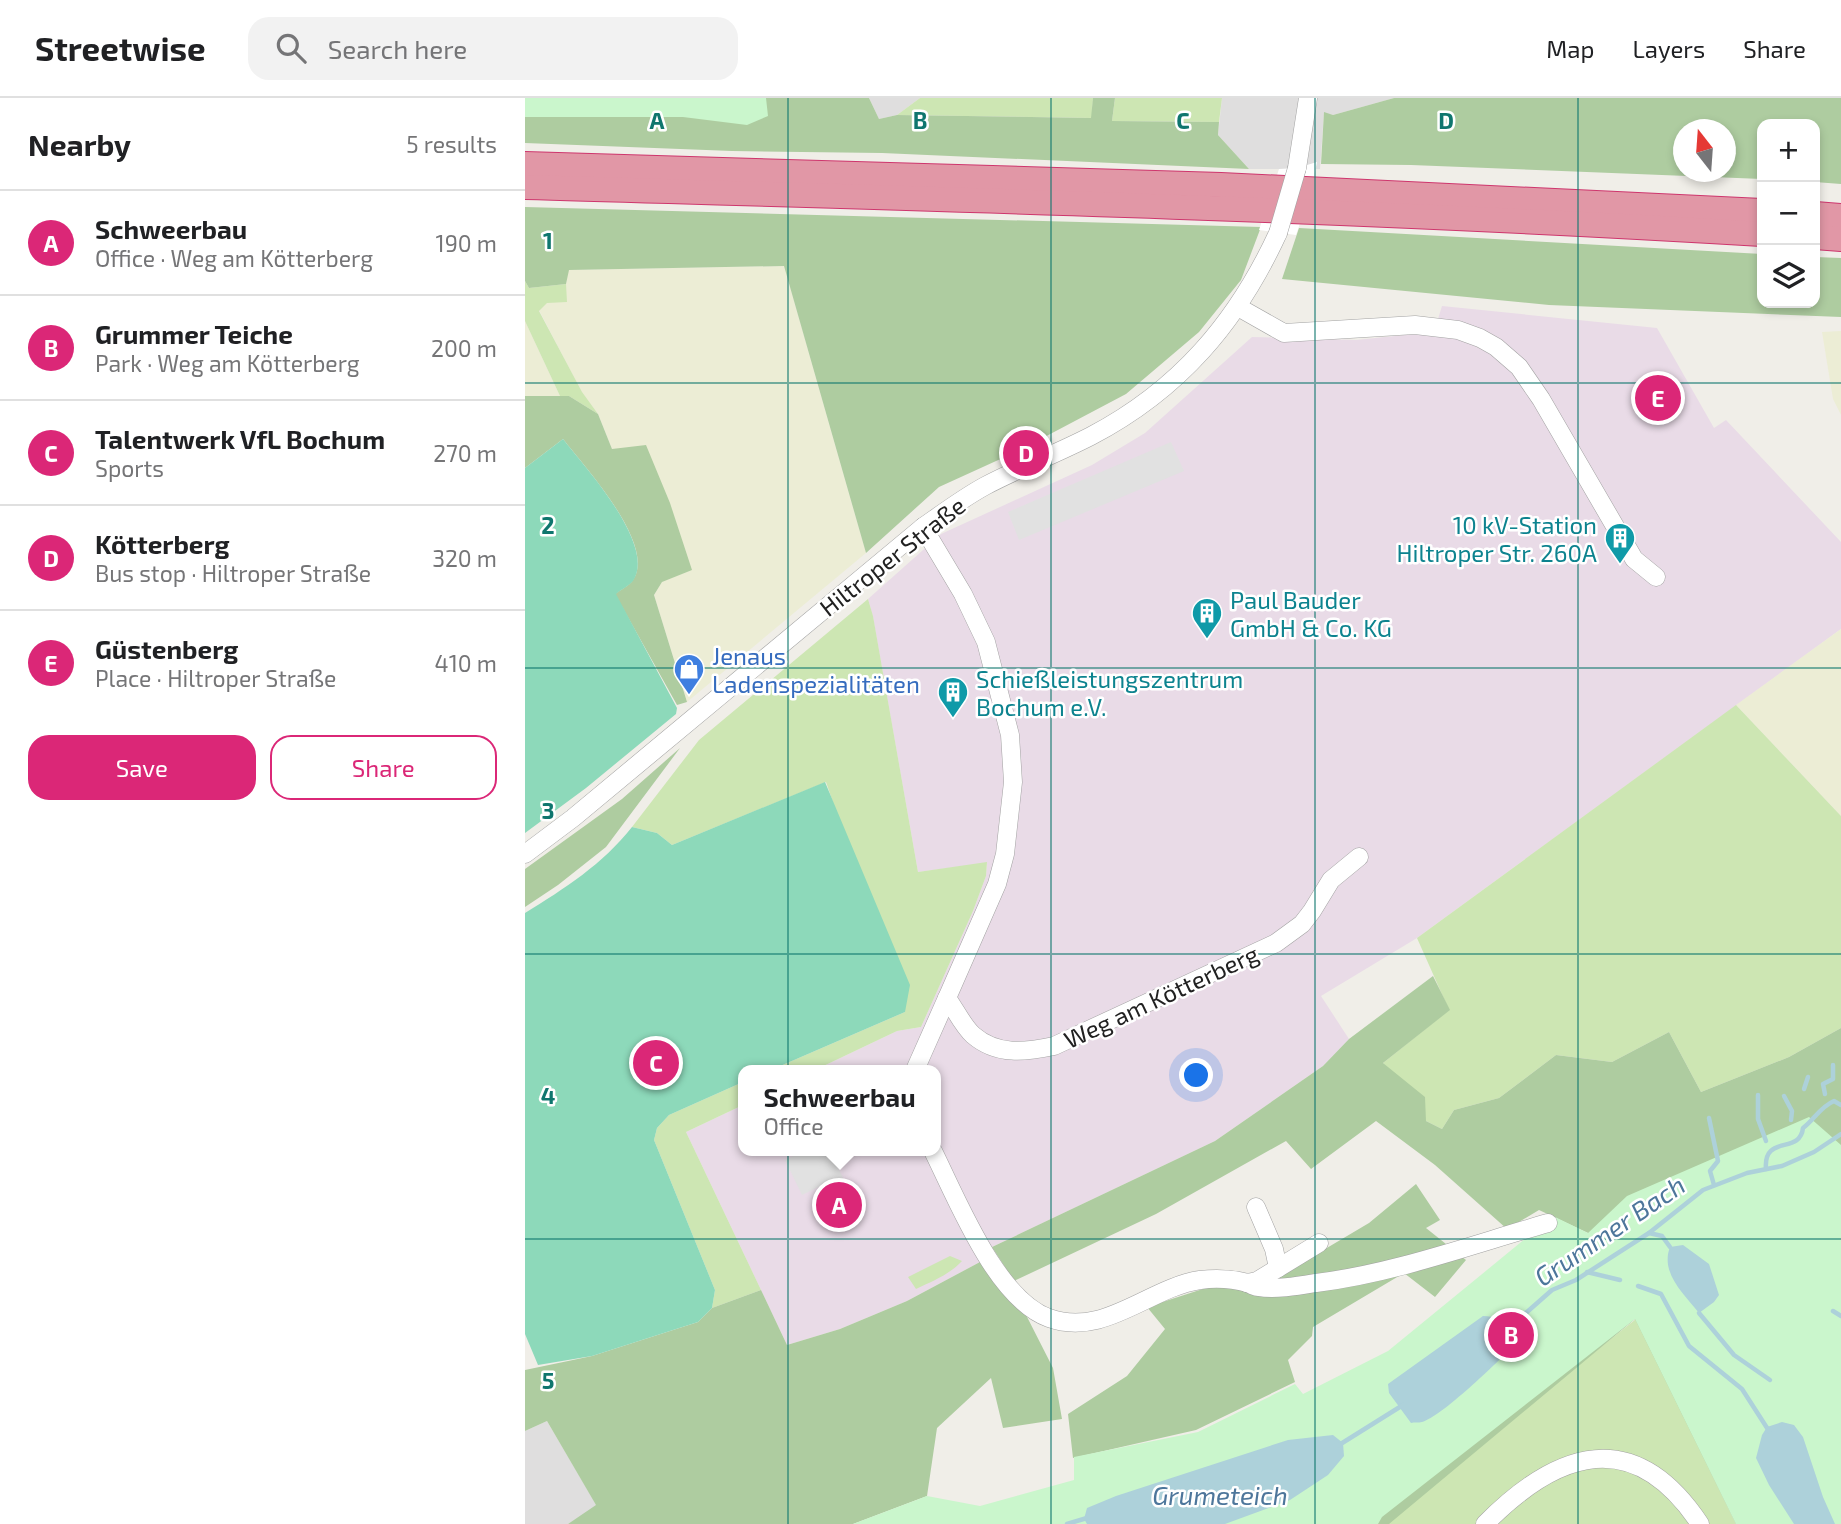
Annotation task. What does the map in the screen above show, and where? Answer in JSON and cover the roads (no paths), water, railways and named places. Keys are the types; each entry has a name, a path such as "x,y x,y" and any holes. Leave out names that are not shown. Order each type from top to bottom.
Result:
{"highway":[{"path":"525,164 1221,185 1757,211"},
{"path":"525,187 1217,208 1757,234"},
{"path":"1820,214 1841,216"},
{"path":"1820,237 1841,239"}],"street":[{"name":"Hiltroper Straße","path":"525,854 583,810 922,527 978,490 1091,436 1135,410 1188,366 1238,307 1278,233 1297,168 1308,98"},
{"path":"1238,307 1284,333 1415,324 1458,331 1496,347 1527,377 1542,398 1625,546 1634,559 1656,577"},
{"path":"917,1065 997,884 1005,854 1013,782 1010,735 986,642 963,594 922,527"},
{"name":"Weg am Kötterberg","path":"947,998 973,1035 996,1048 1024,1053 1054,1046 1276,943 1302,924 1331,880 1359,857"},
{"path":"936,1156 985,1255 1025,1305 1049,1318 1069,1322 1099,1320 1198,1280 1221,1279 1264,1287 1344,1279 1413,1264 1548,1223"},
{"path":"1256,1207 1274,1249 1277,1268"},
{"path":"1247,1283 1257,1281 1319,1243"},
{"path":"1485,1524 1501,1508 1546,1475 1568,1464 1598,1458 1626,1461 1663,1482 1700,1524"}],"water":[{"path":"1683,1245 1709,1264 1719,1295 1699,1313 1675,1283 1668,1266 1670,1247"},
{"path":"1483,1316 1497,1318 1505,1324 1513,1346 1442,1410 1422,1422 1411,1423 1389,1393 1388,1384"},
{"path":"1782,1422 1794,1425 1803,1437 1835,1524 1794,1524 1769,1485 1756,1458 1767,1427"},
{"name":"Grumeteich","path":"1333,1435 1343,1443 1344,1456 1328,1475 1290,1500 1225,1524 1087,1524 1084,1519 1087,1508 1116,1496 1288,1440"}],"waterway":[{"path":"1825,1094 1823,1084 1833,1079 1833,1065"},
{"path":"1804,1089 1808,1077"},
{"path":"1758,1095 1758,1119 1766,1141"},
{"path":"1784,1096 1792,1111 1791,1120"},
{"path":"1766,1169 1770,1152 1796,1141 1803,1128 1829,1104 1834,1101 1841,1105"},
{"path":"1709,1118 1718,1161 1710,1171 1714,1185"},
{"name":"Grummer Bach","path":"1503,1326 1527,1312 1552,1290 1576,1280 1649,1233 1703,1190 1747,1173 1782,1166 1814,1152 1841,1134"},
{"path":"1649,1233 1662,1236 1670,1247"},
{"path":"1587,1272 1620,1280"},
{"path":"1638,1286 1661,1294 1689,1346 1742,1389 1769,1431"},
{"path":"1833,1311 1841,1316"},
{"path":"1699,1313 1734,1355 1770,1380"},
{"name":"Grummer Bach","path":"1339,1445 1403,1405"},
{"name":"Grummer Bach","path":"1067,1524 1087,1518"}],"place":[{"name":"Güstenberg","path":"1658,398"},
{"name":"Kötterberg","path":"1026,453"},
{"name":"10 kV-Station Hiltroper Str. 260A","path":"1620,565"},
{"name":"Paul Bauder GmbH & Co. KG","path":"1207,640"},
{"name":"Jenaus Ladenspezialitäten","path":"689,696"},
{"name":"Schießleistungszentrum Bochum e.V.","path":"953,719"},
{"name":"Talentwerk VfL Bochum","path":"656,1063"},
{"name":"Schweerbau","path":"839,1205"},
{"name":"Grummer Teiche","path":"1511,1335"}]}
